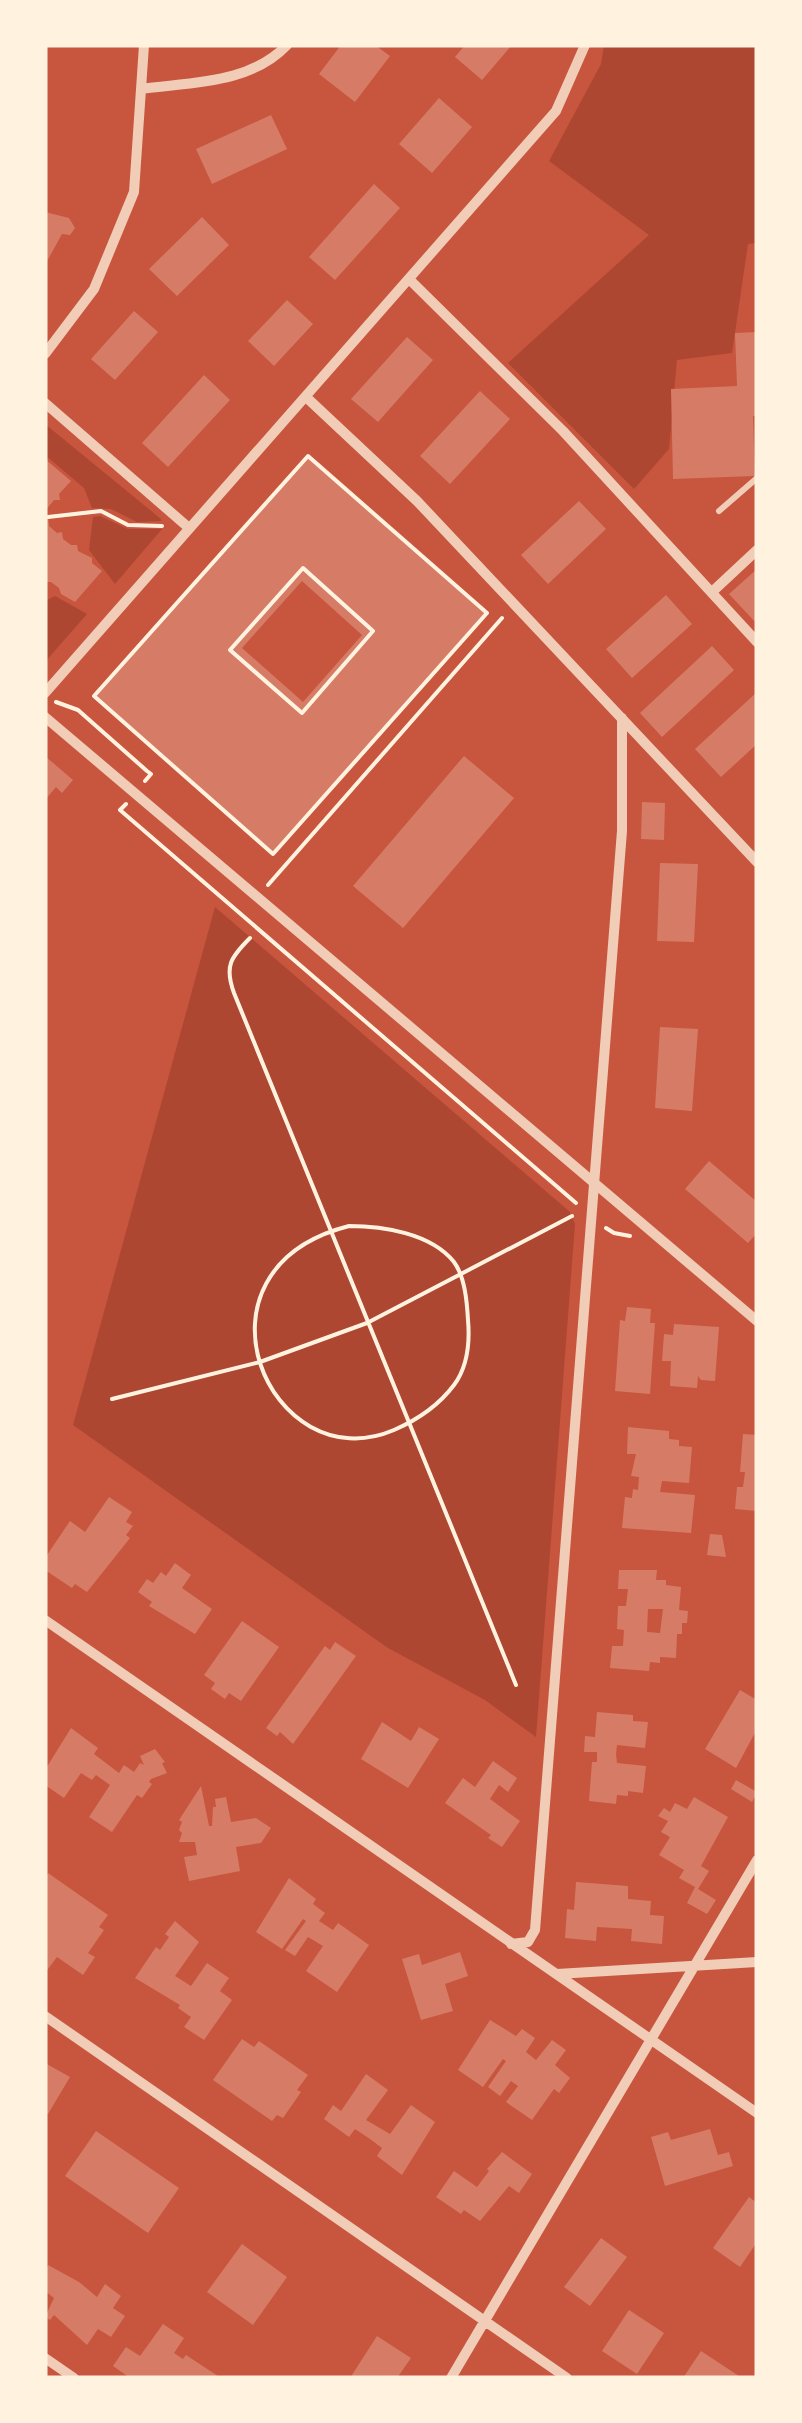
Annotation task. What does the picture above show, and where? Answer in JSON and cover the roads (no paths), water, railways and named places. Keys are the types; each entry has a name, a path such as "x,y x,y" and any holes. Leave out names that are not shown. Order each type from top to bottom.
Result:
{"street":[{"path":"45,354 94,289 134,192 144,45"},
{"path":"141,89 239,76 287,45"},
{"path":"50,697 190,528 556,111 585,45"},
{"path":"410,280 563,431 757,642"},
{"path":"306,397 417,501 757,862"},
{"path":"45,403 190,528"},
{"path":"712,592 757,550"},
{"path":"45,716 757,1321"},
{"path":"511,1944 528,1942 535,1930 622,830 622,718"},
{"path":"45,1620 757,2113"},
{"path":"451,2378 757,1860"},
{"path":"556,1974 757,1962"},
{"path":"45,2016 567,2378"},
{"path":"45,2358 74,2378"}],"lane":[{"path":"719,512 756,481"}]}
